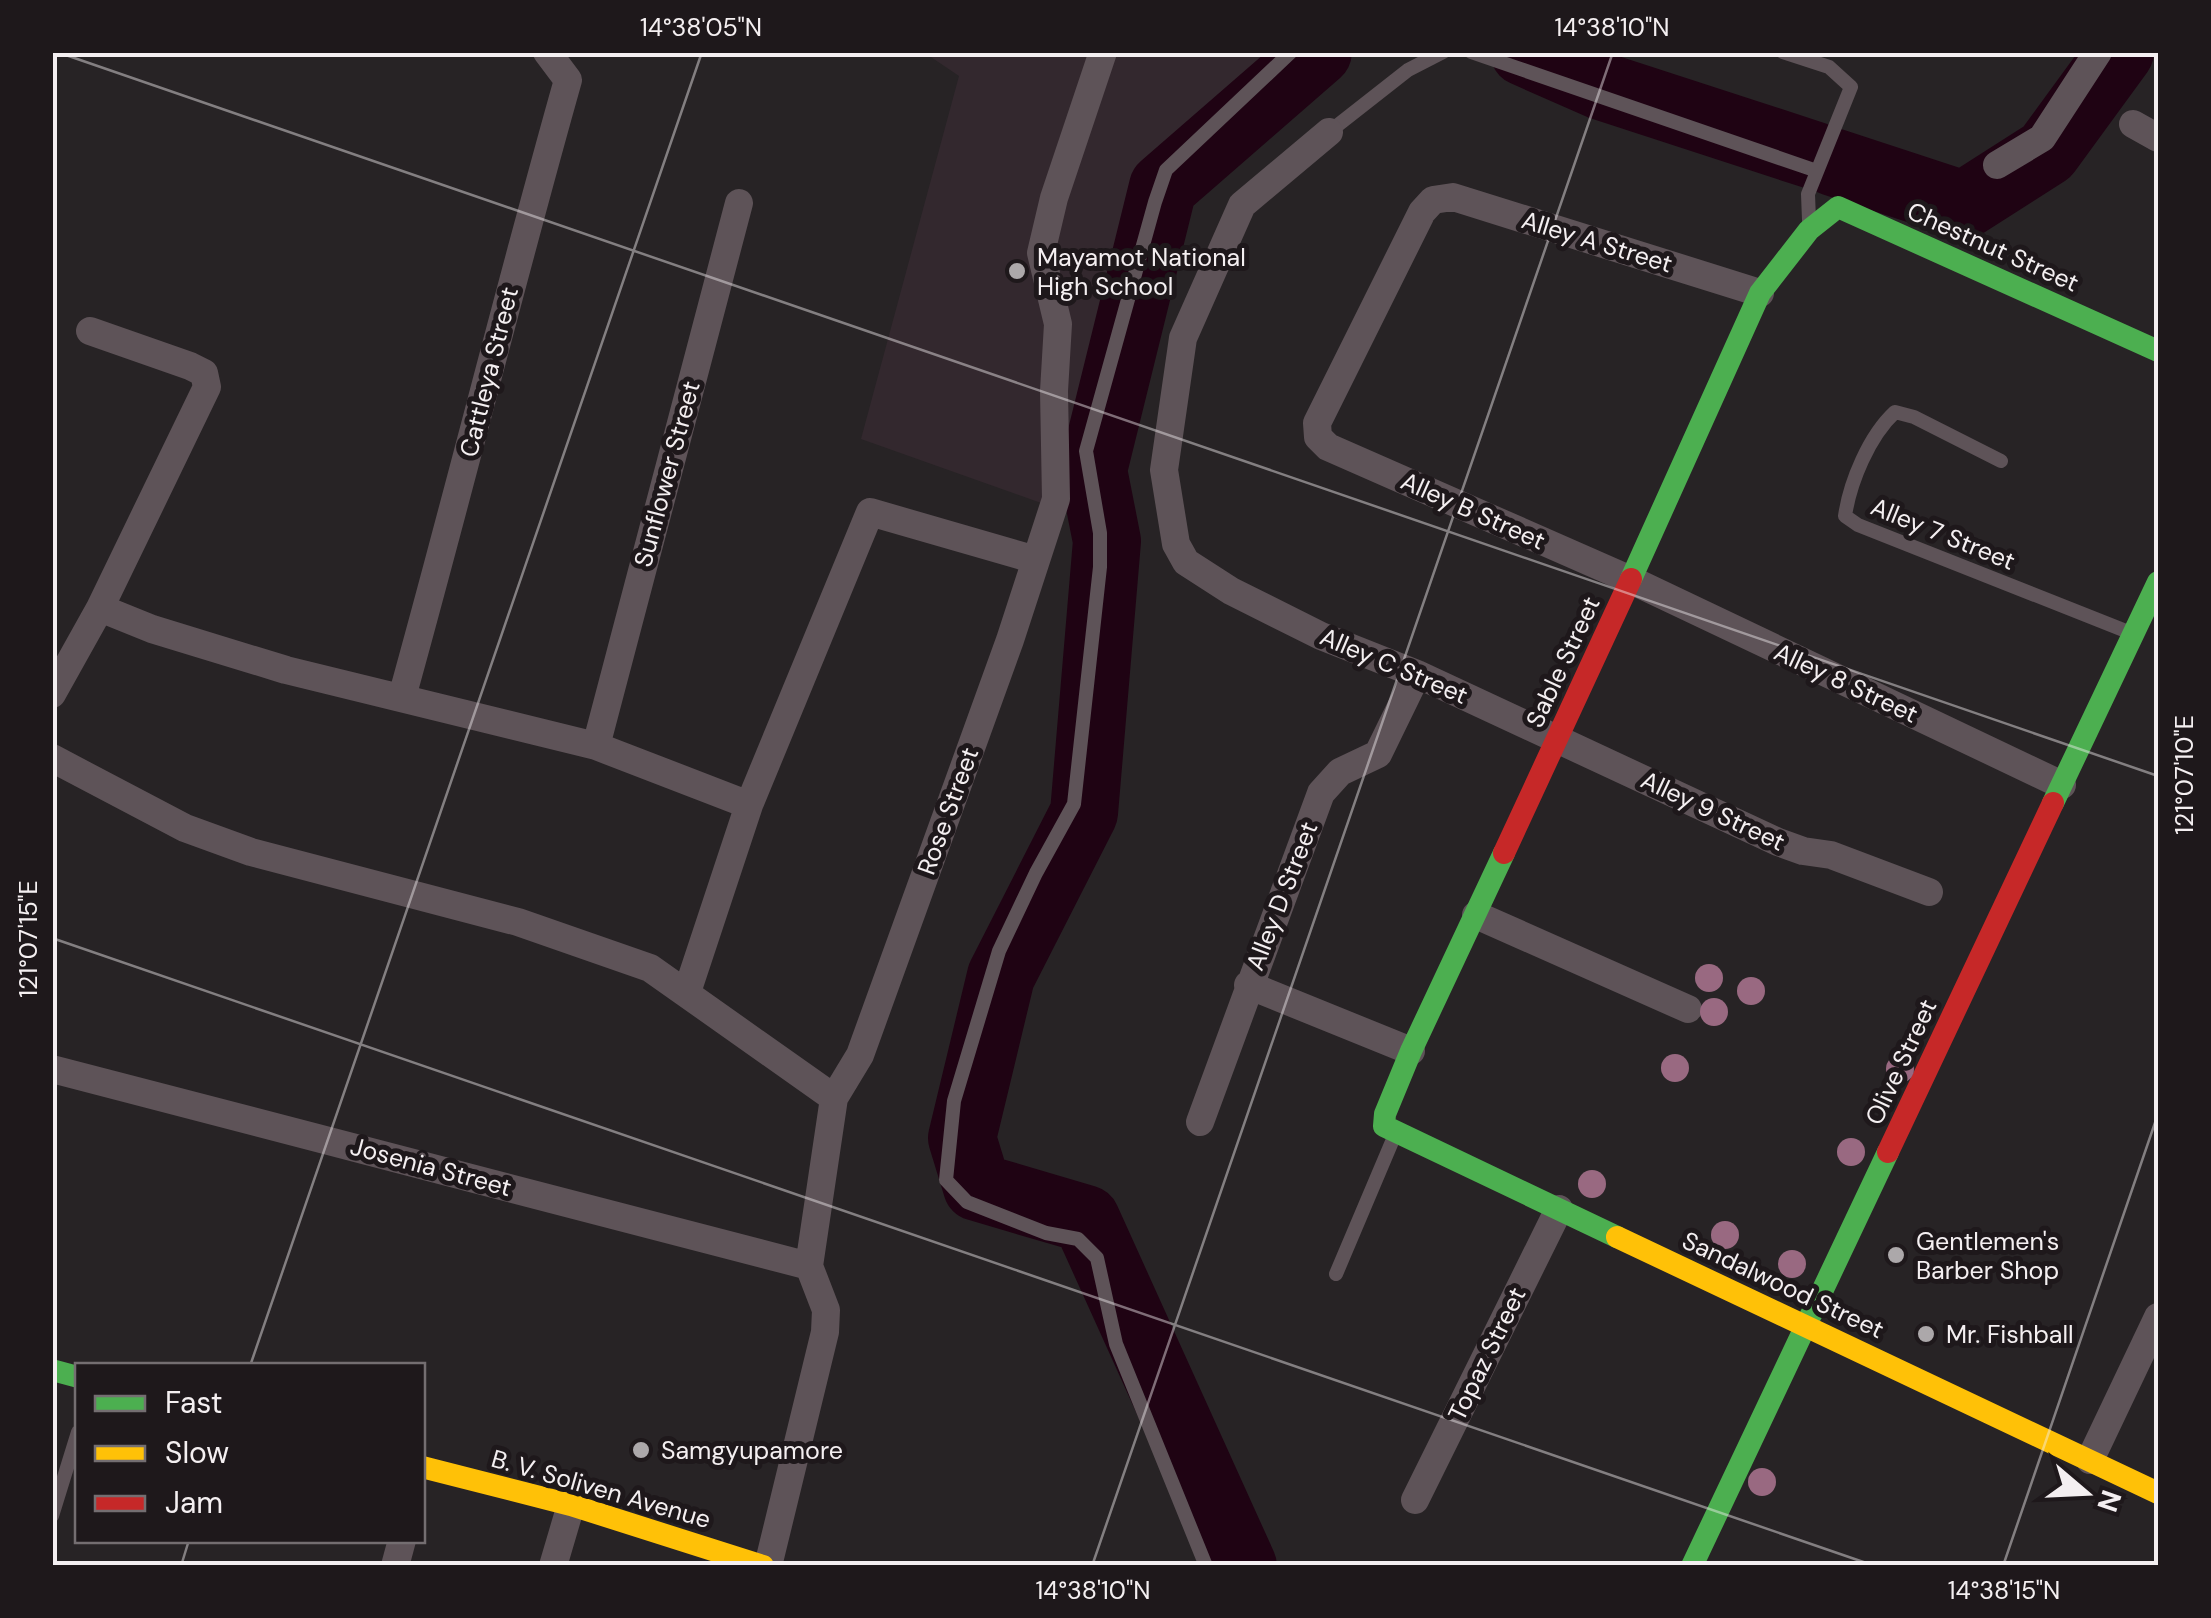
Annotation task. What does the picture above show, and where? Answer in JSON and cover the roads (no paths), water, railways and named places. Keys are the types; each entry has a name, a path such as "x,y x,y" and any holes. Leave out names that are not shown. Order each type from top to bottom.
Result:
{"street":[{"name":"Cattleya Street","path":"402,698 485,397 510,282 568,80 547,52"},
{"name":"Rose Street","path":"766,1566 825,1332 826,1310 810,1266 834,1098 860,1056 1056,499 1054,390 1058,324 1041,253 1054,198 1104,52"},
{"path":"1997,165 2042,138 2098,52"},
{"path":"2132,124 2158,138"},
{"name":"Alley C Street","path":"1329,132 1242,206 1182,338 1164,470 1176,544 1186,562 1231,590 1322,636 1417,674 1558,739"},
{"name":"Alley A Street","path":"1318,436 1316,423 1422,212 1433,200 1453,198 1760,293"},
{"name":"Sunflower Street","path":"596,746 738,202"},
{"name":"Chestnut Street","path":"1810,230 1838,208 2158,351"},
{"name":"Sable Street","path":"1391,1129 1385,1114 1411,1051 1558,739 1760,293 1810,230"},
{"path":"52,694 100,608 207,387 204,373 190,366 90,331"},
{"name":"Alley B Street","path":"1318,436 1328,447 1631,580"},
{"path":"687,992 749,805 870,512 1036,560"},
{"name":"Alley 8 Street","path":"1631,580 2062,785"},
{"name":"Olive Street","path":"1692,1566 2158,582"},
{"path":"100,608 152,629 342,686 596,746 749,805"},
{"name":"Alley D Street","path":"1411,1051 1248,985 1321,792 1340,772 1378,754 1417,674"},
{"name":"Alley 9 Street","path":"1558,739 1778,842 1831,855 1929,892"},
{"path":"52,758 185,828 251,852 518,922 650,968 834,1098"},
{"path":"1476,915 1688,1009"},
{"path":"1200,1122 1248,985"},
{"name":"Josenia Street","path":"52,1069 810,1266"},
{"name":"Sandalwood Street","path":"1391,1129 2158,1493"},
{"name":"Topaz Street","path":"1415,1500 1558,1208"},
{"path":"2090,1460 2158,1317"},
{"name":"B. V. Soliven Avenue","path":"425,1470 571,1506 766,1566"},
{"path":"553,1566 571,1506"}],"lane":[{"path":"1206,1566 1116,1344 1098,1258 1078,1239 1046,1233 967,1202 946,1180 954,1101 999,951 1074,804 1100,567 1100,533 1086,451 1156,202 1166,170 1292,52"},
{"path":"1329,132 1408,70 1443,52"},
{"path":"1471,52 1816,172"},
{"path":"1782,52 1829,67 1851,87 1808,194 1810,230"},
{"name":"Alley 7 Street","path":"2001,461 1914,417 1895,412 1884,422 1848,492 1845,516 1858,525 2132,634"},
{"path":"1336,1274 1391,1129"},
{"path":"52,1516 75,1442"}],"waterway":[{"path":"1243,1566 1086,1219 977,1187 962,1138 1001,976 1084,813 1107,541 1093,470 1163,187 1318,52"},
{"path":"1524,52 1601,86 1816,156"},
{"path":"1833,162 1964,205 2047,152 2120,52"}],"place":[{"name":"Mayamot National High School","path":"1017,271"},
{"name":"Gentlemen's Barber Shop","path":"1896,1255"},
{"name":"Mr. Fishball","path":"1926,1334"},
{"name":"Samgyupamore","path":"641,1450"}]}
